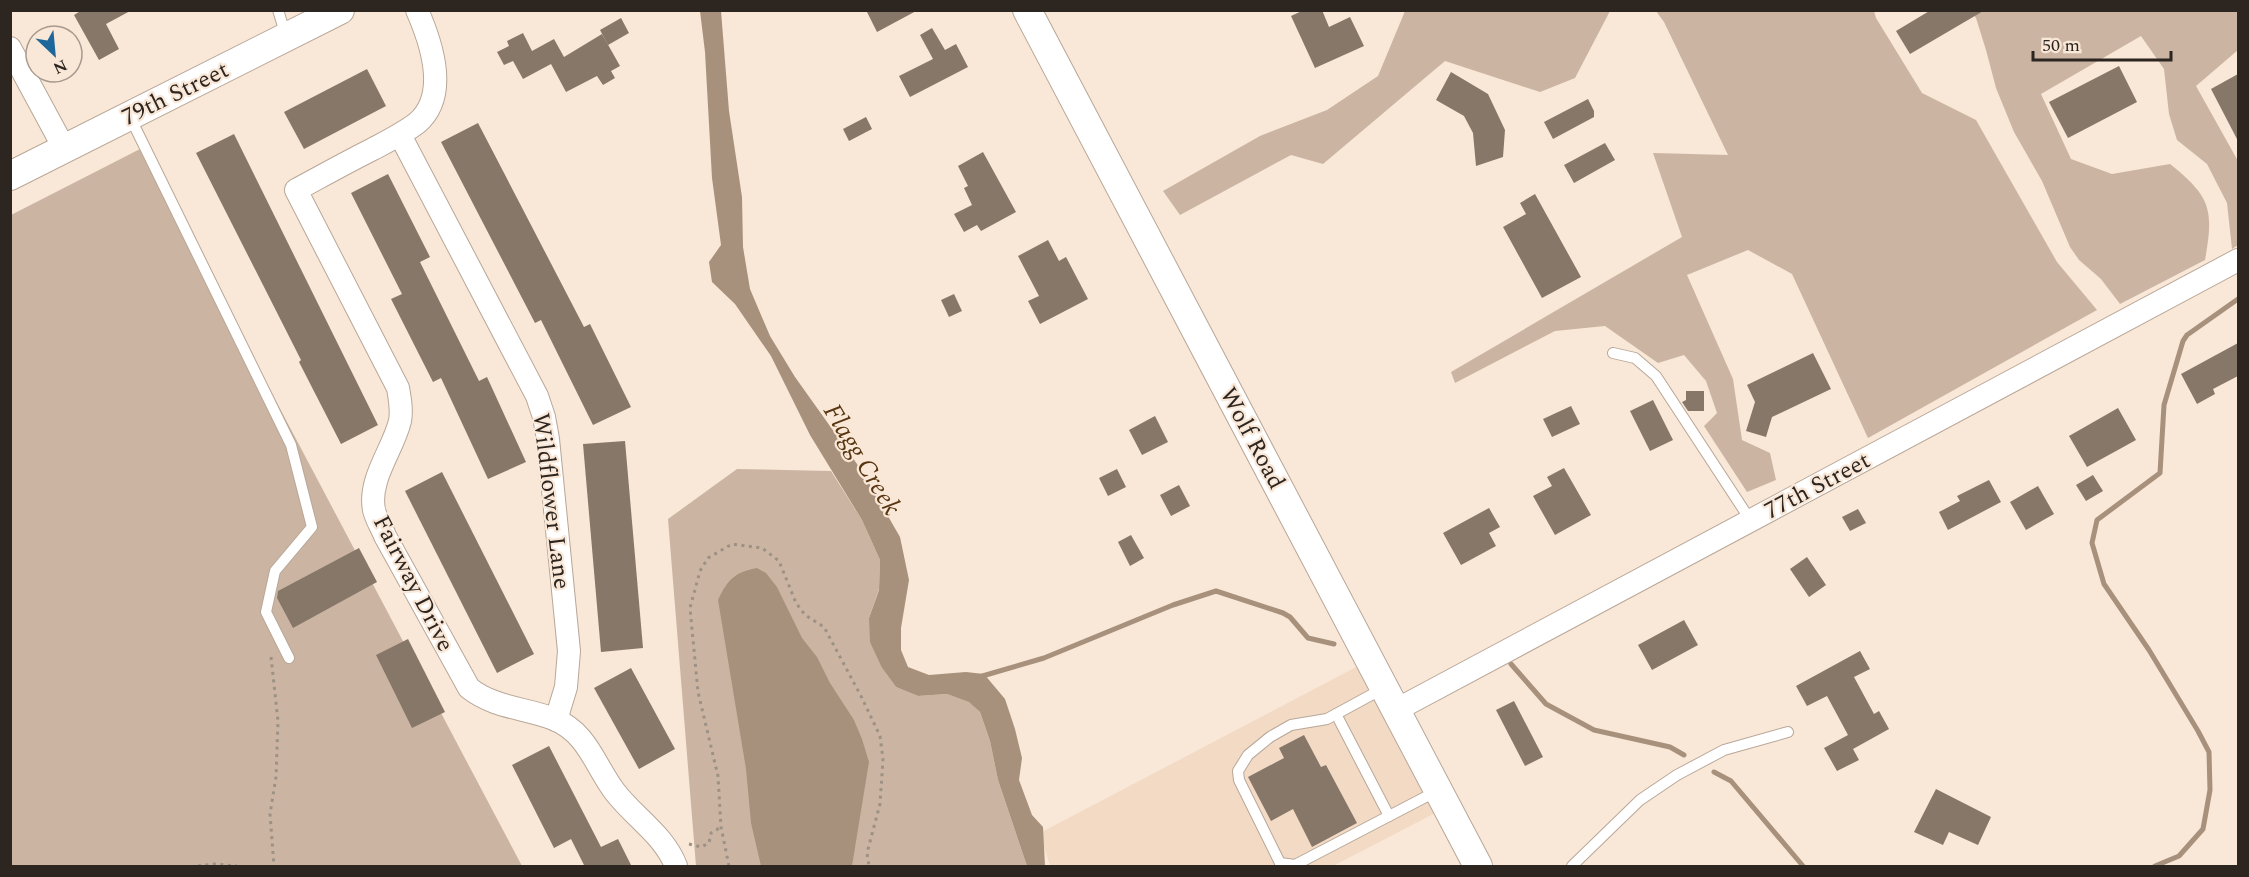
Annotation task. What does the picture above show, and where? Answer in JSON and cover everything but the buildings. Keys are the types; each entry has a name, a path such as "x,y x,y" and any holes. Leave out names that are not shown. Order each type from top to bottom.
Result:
{"street":[{"name":"79th Street","path":"10,176 340,10"},
{"name":"Fairway Drive","path":"417,10 431,47 435,66 435,86 430,103 419,121 400,135 296,190 398,388 401,406 400,421 376,483 373,497 374,511 385,536 468,688 480,698 556,720 584,741 616,794 652,828 676,867"},
{"name":"Wolf Road","path":"1027,10 1478,867"},
{"path":"10,48 64,148"},
{"name":"Wildflower Lane","path":"400,135 537,396 544,417 569,651 566,687 556,720"},
{"name":"77th Street","path":"1390,699 1750,521 2238,260"}],"lane":[{"path":"278,10 286,37"},
{"path":"129,116 291,445 312,527 275,570 266,612 289,658"},
{"path":"1612,353 1635,358 1656,376 1750,521"},
{"path":"1390,699 1336,714 1327,719 1291,725 1270,737 1248,755 1238,771 1239,780 1280,863 1295,865 1438,791"},
{"path":"1336,714 1389,816"},
{"path":"1572,867 1640,800 1677,775 1724,750 1788,732"}],"path":[{"path":"729,867 721,827 718,776 698,692 690,608 700,571 708,558 732,543 762,548 778,561 796,603 805,615 824,627 880,736 883,759 880,804 867,853 869,867"},
{"path":"269,648 278,721 276,777 270,814 274,867"},
{"path":"662,843 689,844 701,848 709,843 711,833 721,827"},
{"path":"198,867 213,864 237,867"}],"shaded area":[{"path":"700,11 721,11 729,111 742,197 743,247 750,289 770,336 795,377 862,471 900,537 909,580 901,628 901,650 908,667 929,675 966,672 984,674 1005,699 1022,758 1019,780 1032,815 1043,827 1045,866 1027,866 998,780 990,741 980,712 969,702 947,694 918,696 896,687 882,668 870,642 869,618 879,590 880,560 862,520 810,435 771,356 735,304 712,282 709,262 721,245 712,178 705,52"},
{"path":"1405,11 1610,11 1575,78 1540,92 1445,61 1323,164 1291,155 1180,215 1163,191 1260,136 1327,110 1378,76"},
{"path":"1656,11 1874,11 1876,18 1922,93 1976,120 2057,262 2097,310 1868,438 1792,274 1748,250 1687,275 1733,379 1742,440 1770,453 1776,480 1747,492 1704,426 1717,413 1706,381 1684,355 1658,363 1605,326 1555,331 1455,383 1451,372 1682,237 1653,153 1728,155 1664,22"},
{"path":"1971,11 2238,11 2238,50 2196,86 2238,161 2238,245 2232,249 2227,203 2207,164 2177,140 2169,114 2164,69 2141,36 2041,94 2071,159 2112,174 2170,164 2194,186 2206,205 2209,228 2205,260 2120,304 2101,279 2079,260 2070,247 2042,181 2014,132 1996,88 1976,18"},
{"path":"142,148 522,866 11,866 11,215"},
{"path":"737,469 831,471 862,520 880,560 879,589 869,618 882,668 896,687 918,696 947,694 970,702 980,712 990,741 998,780 1027,866 696,866 668,519"},
{"path":"757,568 766,573 777,587 802,638 817,657 830,683 854,720 862,739 869,762 852,866 761,866 751,823 746,769 718,600 733,578"},
{"path":"1362,664 1439,811 1333,866 1050,866 1040,833"}],"waterway":[{"path":"2155,866 2179,856 2203,829 2210,790 2209,752 2149,650 2104,584 2092,543 2097,520 2160,473 2164,405 2183,341 2187,335 2238,299"},
{"path":"979,677 1044,658 1173,605 1216,591 1283,613 1290,617 1308,638 1334,644"},
{"path":"1511,664 1546,704 1594,730 1670,747 1684,755"},
{"path":"1714,772 1731,781 1803,866"}],"water label":[{"name":"Flagg Creek","path":"863,459"}]}
